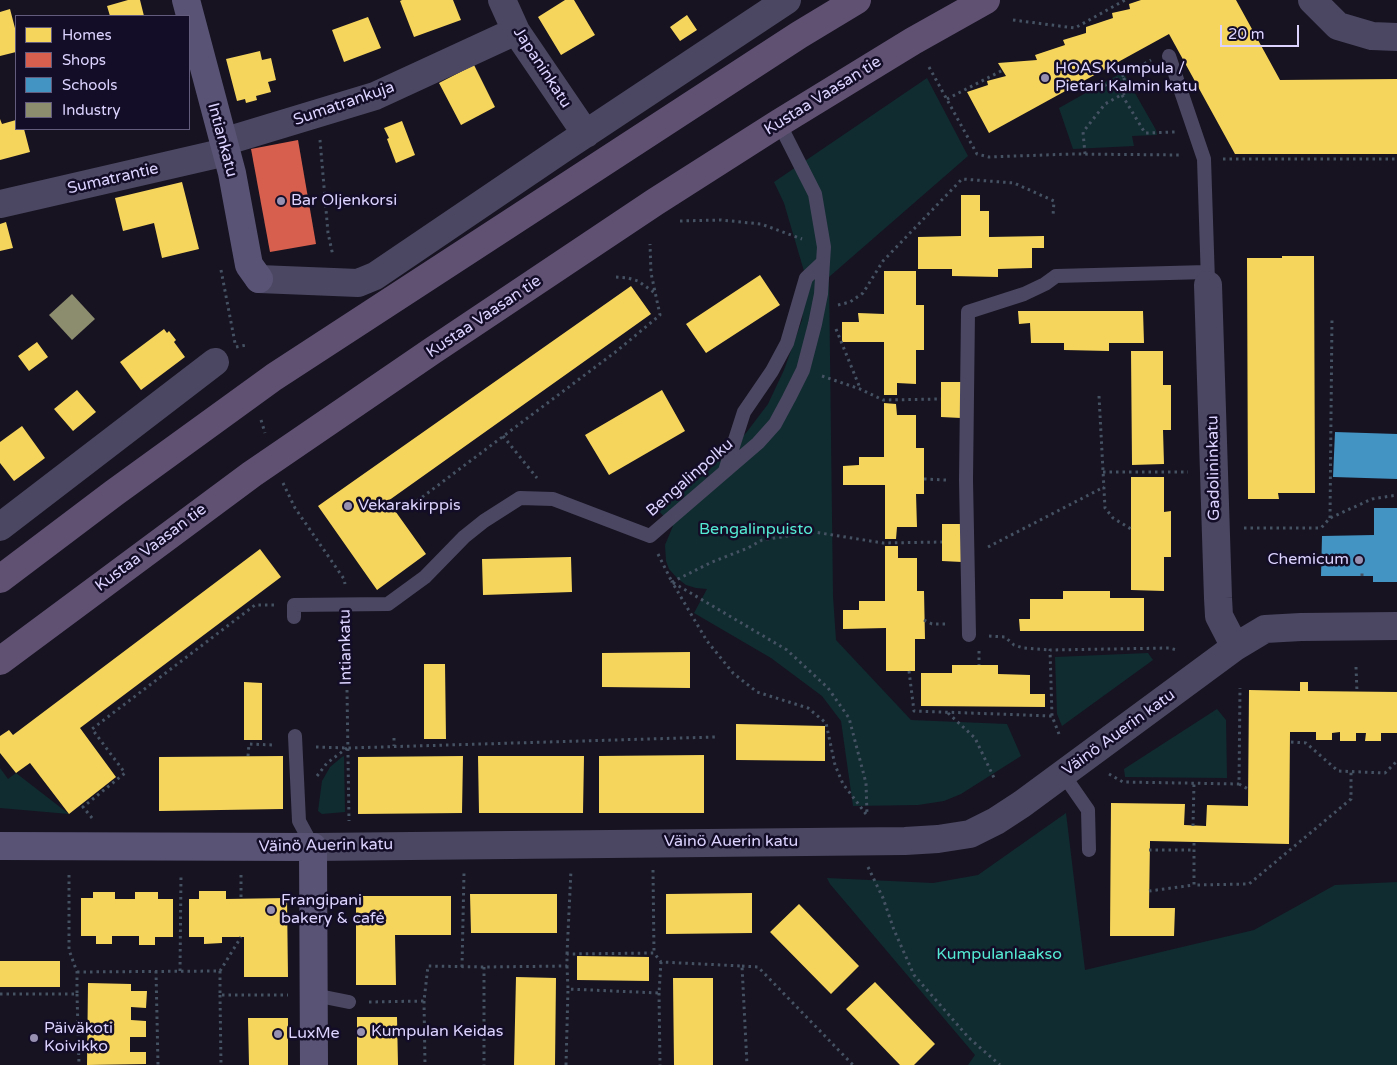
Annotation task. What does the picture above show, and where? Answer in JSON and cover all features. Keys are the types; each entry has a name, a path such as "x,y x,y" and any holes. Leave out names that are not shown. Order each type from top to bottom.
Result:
{"main road":[{"path":"0,579 114,493 274,377 709,93 857,0"},
{"name":"Kustaa Vaasan tie","path":"0,661 252,474 440,345 778,123 913,41 986,0"}],"street":[{"name":"Intiankatu","path":"186,0 190,15"},
{"name":"Japaninkatu","path":"502,0 516,31 586,134"},
{"path":"586,134 787,0"},
{"path":"1312,0 1338,26 1372,36 1397,37"},
{"name":"Intiankatu","path":"190,15 232,173 249,266 258,279 358,282 375,276 586,134"},
{"name":"Sumatrankuja","path":"225,147 374,96 516,31"},
{"name":"Sumatrantie","path":"0,204 225,147"},
{"name":"Gadolininkatu","path":"1207,279 1219,616 1236,647"},
{"path":"0,527 225,354"},
{"name":"Väinö Auerin katu","path":"0,846 313,847 866,842 938,839 970,834 996,821 1236,647 1265,629 1397,626"},
{"path":"313,847 314,1065"}],"lane":[{"path":"969,635 968,312 1024,294 1045,284 1056,276 1207,279 1204,159 1168,56"},
{"name":"Bengalinpolku","path":"294,611 346,604 388,604 424,577 464,537 484,521 520,498 553,500 650,536 758,443 775,424 790,398 802,370 821,294 824,247 815,194 778,123"},
{"path":"724,472 744,412 772,371 787,343 806,278 823,262"},
{"path":"295,741 299,820 313,847"},
{"path":"1063,774 1088,810 1090,850"},
{"path":"314,995 349,1002"}],"path":[{"path":"1013,20 1075,28 1125,0"},
{"path":"1094,92 1152,59"},
{"path":"929,67 977,154 988,157 1085,154 1181,155 1204,159 1397,159"},
{"path":"947,99 1002,70"},
{"path":"1085,154 1083,132 1105,104 1130,90 1122,76"},
{"path":"1122,95 1145,133 1167,132"},
{"path":"319,132 328,233 333,256"},
{"path":"821,294 838,305 850,302 863,293 883,261 962,179 1014,183 1054,201 1053,216"},
{"path":"680,221 721,220 762,224 824,247"},
{"path":"392,506 413,504 618,350 660,315 651,273 650,244"},
{"path":"616,277 638,280 656,294"},
{"path":"821,294 860,389"},
{"path":"1330,518 1332,317"},
{"path":"225,354 247,344"},
{"path":"802,370 860,389 883,400 941,399"},
{"path":"1100,396 1105,508 1113,518 1131,529"},
{"path":"503,436 553,500"},
{"path":"1103,472 1189,472"},
{"path":"968,558 1104,486"},
{"name":"Intiankatu","path":"286,490 295,508 344,579 349,822"},
{"path":"1244,528 1321,528 1330,518 1372,499 1397,495"},
{"path":"672,582 762,540 814,532 883,543 942,542"},
{"path":"650,536 672,582 707,641 733,673 757,692 808,708 826,723 835,765 843,784 867,814 866,783 849,718 828,688 787,650 672,582"},
{"path":"92,818 83,807 125,773 92,729 256,605 294,611"},
{"path":"969,635 1005,636 1014,645 1023,648 1050,650 1169,648 1177,650"},
{"path":"1050,650 1052,716 1059,734"},
{"path":"1356,667 1357,692"},
{"path":"909,671 914,712 1052,716"},
{"path":"1239,784 1240,688"},
{"path":"947,713 975,738 996,780"},
{"path":"248,756 249,744 295,741 348,748 715,737"},
{"path":"394,738 394,746"},
{"path":"1290,742 1306,743 1338,771 1385,773 1397,761"},
{"path":"1149,891 1194,884 1249,884 1351,799 1351,772"},
{"path":"1109,774 1123,782 1239,784 1248,789"},
{"path":"1193,826 1194,783"},
{"path":"1194,843 1194,884"},
{"path":"1149,850 1194,850"},
{"path":"462,967 464,867"},
{"path":"566,1065 567,954 572,867"},
{"path":"653,870 654,954 661,962 659,993 660,1065"},
{"path":"871,873 914,975 969,1038 1000,1065"},
{"path":"69,874 69,950 77,972 79,1065"},
{"path":"180,971 182,875"},
{"path":"241,875 241,899"},
{"path":"221,1065 220,972 241,937"},
{"path":"567,954 654,954"},
{"path":"661,962 758,967 853,1065"},
{"path":"425,1065 424,1001 428,966 567,966"},
{"path":"742,966 747,1065"},
{"path":"484,967 484,1065"},
{"path":"156,971 158,1065"},
{"path":"77,972 220,972"},
{"path":"568,989 659,993"},
{"path":"0,994 77,994"},
{"path":"220,995 314,995"},
{"path":"349,1002 424,1001"}],"green space":[{"path":"1123,72 1157,135 1132,136 1134,146 1073,149 1059,108"},
{"name":"Bengalinpuisto","path":"927,78 968,156 829,277 833,596 836,640 911,720 1007,724 1021,756 961,794 944,801 918,805 853,806 841,721 822,696 771,658 694,613 707,589 686,585 669,569 666,561 665,545 673,526 656,508 705,474 746,433 768,404 784,370 802,320 806,278 784,203 774,182"},
{"path":"1148,653 1153,660 1062,726 1057,714 1055,657"},
{"path":"1217,709 1226,720 1227,778 1125,777 1124,769"},
{"path":"344,756 345,812 322,814 318,811 322,781 330,767"},
{"path":"0,768 8,779 16,773 69,814 0,808"},
{"name":"Kumpulanlaakso","path":"1066,813 1085,970 1254,930 1335,885 1397,882 1397,1065 968,1065 975,1055 830,884 827,878 933,883 978,875"}],"building: Homes":[{"path":"128,0 140,0 144,15 110,15 107,6"},
{"path":"453,0 461,20 414,37 400,1"},
{"path":"565,0 574,0 595,35 561,55 538,17"},
{"name":"HOAS Kumpula / Pietari Kalmin katu","path":"1141,0 1236,0 1280,80 1397,79 1397,154 1235,154 1169,34 989,133 967,92 988,85 987,81 1006,76 998,63 1037,60 1035,55 1065,45 1063,40 1086,33 1086,27 1113,18 1112,13 1130,9 1129,4"},
{"path":"10,9 15,28 15,52 0,56 0,12"},
{"path":"687,15 697,30 680,41 670,27"},
{"path":"368,17 381,48 344,62 332,30"},
{"path":"260,51 262,60 271,58 276,80 268,82 271,92 256,96 257,100 246,103 245,99 237,101 226,59"},
{"path":"474,65 495,107 461,125 439,83"},
{"path":"0,119 2,124 15,120 15,130 24,130 30,152 0,160"},
{"path":"402,121 415,155 396,163 384,128"},
{"path":"182,182 199,249 162,258 154,223 123,231 115,198"},
{"path":"961,195 980,195 980,211 989,211 989,237 1044,236 1044,248 1032,248 1032,268 998,269 998,277 952,276 952,269 918,269 918,237 961,236"},
{"path":"6,222 13,248 0,251 0,224"},
{"path":"1282,256 1314,256 1315,493 1278,493 1279,499 1248,499 1247,258 1282,258"},
{"path":"884,271 916,271 916,305 924,305 924,350 916,350 916,384 897,383 897,395 884,395 884,342 842,342 842,322 859,322 858,313 884,314"},
{"path":"760,275 780,305 706,353 686,324"},
{"path":"631,286 651,314 388,501 426,554 377,590 318,506"},
{"path":"1018,311 1143,311 1144,343 1109,343 1109,351 1064,350 1064,343 1031,343 1030,323 1019,324"},
{"path":"164,329 167,333 169,331 176,340 174,342 185,357 141,390 120,362"},
{"path":"37,342 48,357 29,371 18,356"},
{"path":"1131,351 1163,351 1163,385 1171,385 1171,430 1163,430 1164,464 1132,465"},
{"path":"941,382 962,382 961,418 941,417"},
{"path":"77,390 96,412 73,431 54,409"},
{"path":"662,390 685,431 609,475 585,435"},
{"path":"884,403 896,404 897,415 916,415 916,448 924,448 924,494 916,494 917,527 897,527 896,539 885,539 885,485 843,485 843,466 859,465 859,457 884,457"},
{"path":"22,426 45,458 14,481 0,463 0,442"},
{"path":"1131,477 1164,477 1164,512 1171,511 1171,557 1164,557 1164,591 1131,590"},
{"path":"942,524 963,524 962,562 942,561"},
{"path":"885,546 898,546 898,558 917,558 917,591 924,591 925,639 915,639 915,671 886,671 886,628 843,629 843,610 859,610 859,601 885,601"},
{"path":"260,549 281,577 80,728 116,777 69,814 30,763 16,773 0,753 0,736 9,730 13,735"},
{"path":"571,557 572,592 483,595 482,559"},
{"path":"1063,591 1110,591 1110,598 1144,598 1144,631 1020,631 1019,619 1030,619 1030,599 1063,599"},
{"path":"690,652 690,688 602,687 602,653"},
{"path":"424,664 445,664 446,739 424,739"},
{"path":"952,665 998,665 998,674 1030,675 1030,694 1045,694 1045,707 921,706 921,673 952,673"},
{"path":"244,682 262,683 262,740 244,740"},
{"path":"1300,682 1308,682 1308,691 1397,692 1397,733 1381,733 1381,741 1365,741 1366,733 1356,733 1356,741 1340,741 1340,732 1332,733 1332,740 1316,740 1316,732 1290,732 1289,844 1150,841 1149,908 1175,908 1174,936 1110,936 1111,803 1185,804 1184,825 1206,826 1207,805 1248,806 1249,690 1300,691"},
{"path":"736,724 825,726 825,761 736,760"},
{"path":"704,755 704,813 599,813 599,756"},
{"path":"283,756 283,809 159,811 159,757"},
{"path":"463,756 462,813 358,814 358,757"},
{"path":"478,756 584,756 583,813 479,813"},
{"path":"199,891 226,891 226,899 287,898 288,977 244,977 244,937 222,937 222,943 204,944 204,937 189,937 189,899 199,899"},
{"path":"93,892 115,892 115,899 135,899 135,892 158,892 158,899 173,899 173,937 155,937 155,945 139,945 139,936 112,936 112,944 96,944 96,936 81,936 81,898 93,898"},
{"path":"752,893 752,933 666,934 666,894"},
{"path":"470,894 557,894 557,933 471,933"},
{"path":"356,896 451,896 451,935 395,935 396,985 356,985"},
{"path":"799,904 859,966 831,994 770,932"},
{"path":"577,956 649,957 649,981 577,980"},
{"path":"0,961 60,961 60,987 0,987"},
{"path":"516,977 556,978 555,1065 514,1065"},
{"path":"673,978 713,978 713,1065 674,1065"},
{"path":"875,982 935,1044 914,1065 900,1065 846,1009"},
{"path":"88,983 131,984 131,991 147,991 146,1008 131,1007 131,1020 146,1021 146,1037 130,1037 130,1052 146,1052 146,1064 87,1065"},
{"path":"357,1017 397,1017 398,1065 357,1065"},
{"path":"248,1018 288,1018 288,1065 249,1065"}],"building: Shops":[{"path":"298,140 316,244 270,252 251,149"}],"building: Schools":[{"path":"1335,432 1397,434 1397,479 1333,477"},
{"name":"Chemicum","path":"1374,508 1397,508 1397,582 1373,582 1373,576 1321,576 1322,536 1374,535"}],"building: Industry":[{"path":"72,294 95,319 72,340 49,315"}],"place":[{"name":"HOAS Kumpula / Pietari Kalmin katu","path":"1045,78"},
{"name":"Bar Oljenkorsi","path":"281,201"},
{"name":"Vekarakirppis","path":"348,506"},
{"name":"Chemicum","path":"1359,560"},
{"name":"Frangipani bakery & café","path":"271,910"},
{"name":"Kumpulan Keidas","path":"361,1032"},
{"name":"LuxMe","path":"278,1034"},
{"name":"Päiväkoti Koivikko","path":"34,1038"}]}
